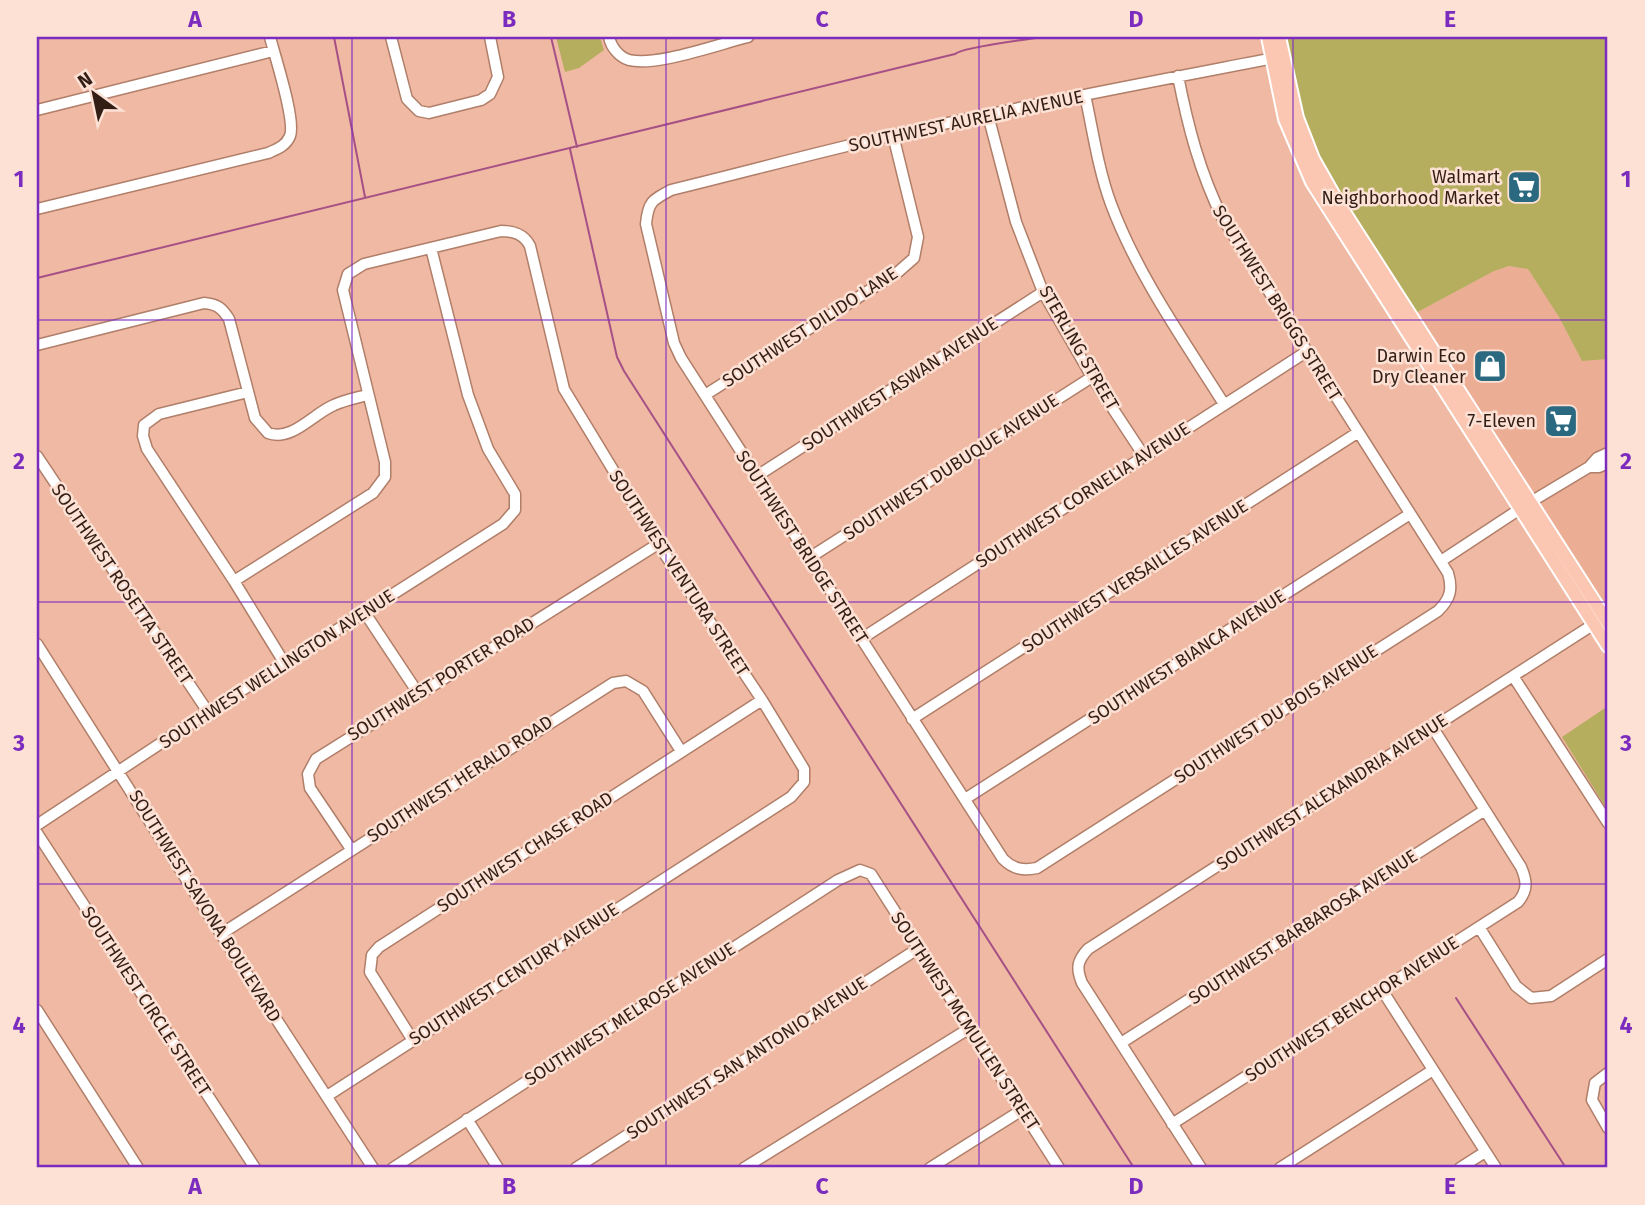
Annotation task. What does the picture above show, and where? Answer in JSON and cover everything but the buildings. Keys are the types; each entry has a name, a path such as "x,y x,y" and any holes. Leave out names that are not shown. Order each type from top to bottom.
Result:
{"main road":[{"path":"1268,37 1278,57 1313,159 1338,203 1424,336 1608,646"},
{"path":"1279,37 1278,57 1285,119 1312,182 1401,322 1608,623"},
{"path":"1401,322 1424,336"},
{"path":"1594,624 1608,632"}],"street":[{"path":"37,209 268,153 283,146 289,139 291,124 270,37"},
{"path":"391,37 405,94 410,103 424,113 453,108 486,97 494,89 498,69 490,37"},
{"path":"609,37 611,47 627,60 651,61 748,37"},
{"path":"37,110 273,51"},
{"name":"SOUTHWEST AURELIA AVENUE","path":"653,200 671,190 893,135 1278,57"},
{"name":"SOUTHWEST BRIGGS STREET","path":"1178,76 1191,137 1210,192 1233,238 1410,514"},
{"path":"1085,95 1103,179 1130,250 1151,289 1224,404"},
{"name":"STERLING STREET","path":"988,115 1016,222 1043,292 1092,377 1144,456"},
{"name":"SOUTHWEST DILIDO LANE","path":"705,395 898,272 914,258 918,237 893,135"},
{"name":"SOUTHWEST BRIDGE STREET","path":"653,200 648,209 646,224 674,342 912,719 1003,859 1016,869"},
{"name":"SOUTHWEST VENTURA STREET","path":"431,248 501,231 513,232 527,240 564,389 658,544 802,762 804,782 791,797 702,853"},
{"path":"234,580 373,493 383,483 386,471 343,290 348,274 357,267 431,248"},
{"name":"SOUTHWEST WELLINGTON AVENUE","path":"37,825 208,712 503,524 514,510 515,494 488,449 468,395 431,248"},
{"name":"SOUTHWEST ASWAN AVENUE","path":"757,476 1043,292"},
{"path":"37,345 204,303 218,306 229,319 248,392 263,429 274,435 289,432 334,405 367,395"},
{"name":"SOUTHWEST CORNELIA AVENUE","path":"861,639 1306,352"},
{"name":"SOUTHWEST DUBUQUE AVENUE","path":"809,558 1092,377"},
{"path":"248,392 159,414 148,421 143,430 147,449 234,580 285,664"},
{"name":"SOUTHWEST VERSAILLES AVENUE","path":"912,719 1357,433"},
{"path":"1441,561 1608,453"},
{"name":"SOUTHWEST ROSETTA STREET","path":"38,461 208,712"},
{"path":"1589,467 1600,467 1608,463"},
{"name":"SOUTHWEST DU BOIS AVENUE","path":"1016,869 1037,868 1438,611 1451,593 1448,573 1410,514"},
{"name":"SOUTHWEST BIANCA AVENUE","path":"965,799 1410,514"},
{"name":"SOUTHWEST PORTER ROAD","path":"351,849 308,782 310,768 321,754 658,544"},
{"path":"365,613 418,692"},
{"name":"SOUTHWEST ALEXANDRIA AVENUE","path":"1121,1043 1082,983 1077,966 1080,957 1088,949 1594,624"},
{"name":"SOUTHWEST SAVONA BOULEVARD","path":"37,644 373,1168"},
{"path":"1513,676 1608,823"},
{"name":"SOUTHWEST HERALD ROAD","path":"221,934 613,683 632,683 643,691 681,751"},
{"name":"SOUTHWEST CHASE ROAD","path":"412,1040 370,972 370,960 375,951 762,700"},
{"path":"1433,728 1485,810"},
{"name":"SOUTHWEST BENCHOR AVENUE","path":"1172,1124 1518,902 1526,888 1521,867 1485,810"},
{"name":"SOUTHWEST BARBAROSA AVENUE","path":"1121,1043 1485,810"},
{"name":"SOUTHWEST CIRCLE STREET","path":"37,833 256,1168"},
{"name":"SOUTHWEST CENTURY AVENUE","path":"327,1097 702,853"},
{"name":"SOUTHWEST MELROSE AVENUE","path":"393,1168 838,880 860,870 871,874"},
{"name":"SOUTHWEST MCMULLEN STREET","path":"871,874 1059,1168"},
{"path":"1479,927 1516,986 1531,998 1551,996 1608,959"},
{"name":"SOUTHWEST SAN ANTONIO AVENUE","path":"576,1168 919,948"},
{"path":"1382,990 1496,1168"},
{"path":"37,1010 138,1168"},
{"path":"744,1168 970,1028"},
{"path":"1121,1043 1201,1168"},
{"path":"1280,1168 1433,1070"},
{"path":"1608,1073 1595,1083 1592,1090 1595,1109 1608,1128"},
{"path":"930,1168 1022,1110"},
{"path":"467,1119 498,1168"},
{"path":"1460,1168 1485,1152"}],"shaded area":[{"path":"556,37 600,37 604,50 579,68 565,72"},
{"path":"1283,37 1608,37 1608,359 1582,361 1559,317 1528,269 1509,266 1494,271 1414,314 1316,157 1301,118"},
{"path":"1509,266 1528,269 1559,317 1582,361 1608,359 1608,449 1530,498 1414,314 1494,271"},
{"path":"1608,467 1608,627 1534,504 1589,472"},
{"path":"1608,706 1608,811 1562,737"}],"waterway":[{"path":"334,37 365,197"},
{"path":"551,37 577,147"},
{"path":"37,278 960,51 1041,37"},
{"path":"570,149 617,357 624,371 1134,1168"},
{"path":"1456,998 1566,1168"}],"place":[{"name":"Walmart Neighborhood Market","path":"1524,187"},
{"name":"Darwin Eco Dry Cleaner","path":"1490,366"},
{"name":"7-Eleven","path":"1561,421"}]}
